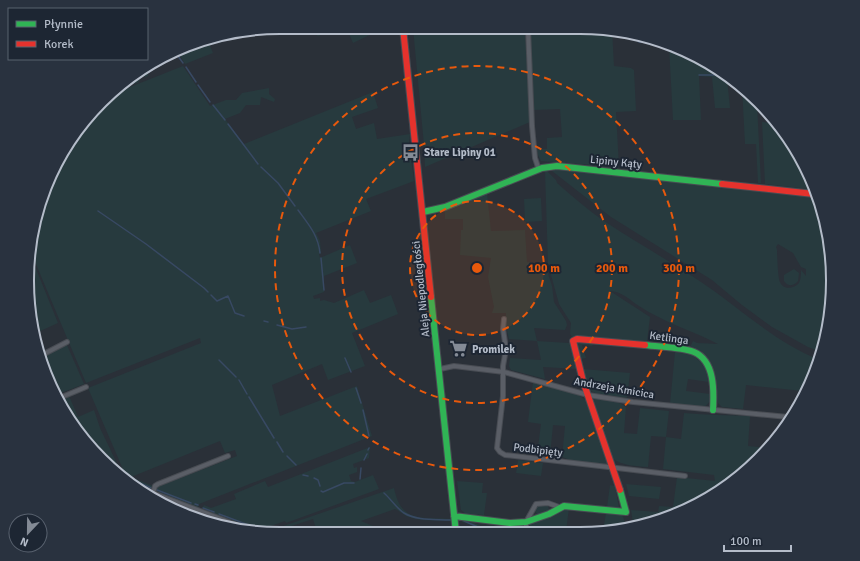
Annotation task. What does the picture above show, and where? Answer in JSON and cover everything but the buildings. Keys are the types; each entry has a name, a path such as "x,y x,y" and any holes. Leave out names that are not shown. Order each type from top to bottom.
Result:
{"street":[{"name":"Aleja Niepodległości","path":"404,34 440,369 455,527"},
{"path":"528,34 532,126 535,158 539,170"},
{"name":"Lipiny Kąty","path":"423,212 445,207 539,170 557,166 810,194"},
{"name":"Podbipięty","path":"504,319 506,349 503,366 504,372 501,419 497,448 500,452 504,455 685,476"},
{"name":"Ketlinga","path":"588,395 574,351 573,342 577,339 674,348 697,354 704,359 709,368 714,394 712,410"},
{"path":"45,354 68,342"},
{"name":"Andrzeja Kmicica","path":"440,369 454,366 504,372 588,395 633,402 784,417"},
{"path":"63,397 86,387"},
{"path":"526,527 526,522 536,504 548,503 559,507 569,506 626,512 614,468 588,395"},
{"path":"153,492 155,486 158,484 228,456"},
{"path":"160,496 227,521"},
{"path":"454,516 510,523 526,522 549,514 559,507"}],"green space":[{"path":"349,34 372,34 353,43"},
{"path":"414,34 525,34 530,122 425,167"},
{"path":"530,34 580,34 612,36 614,66 631,68 634,70 636,111 616,112 619,167 541,161 537,149 547,149 547,138 562,137 560,109 534,110"},
{"path":"209,44 213,53 185,64 180,55"},
{"path":"669,51 689,59 727,83 730,108 715,108 712,77 699,76 701,120 673,120"},
{"path":"183,66 210,106 226,100 236,100 242,93 269,88 269,94 275,99 274,102 261,97 260,105 246,105 240,113 225,119 244,144 373,92 378,108 352,117 356,129 374,123 377,139 410,134 409,143 414,181 366,199 371,211 316,233 320,241 320,258 350,245 357,263 324,276 324,292 313,296 314,299 320,298 320,301 324,300 334,303 364,290 370,303 391,295 398,314 352,333 365,366 328,380 322,364 272,385 280,416 357,386 372,436 199,504 198,507 193,507 155,492 157,487 237,456 235,450 225,453 220,441 131,477 124,471 88,388 201,343 200,338 86,383 35,262 36,248 42,217 59,171 85,130 106,106 125,89"},
{"path":"140,78 138,83 132,84"},
{"path":"742,95 757,110 761,183 758,183 756,144 745,144"},
{"path":"762,122 769,123 775,130 801,171 808,189 765,184"},
{"path":"562,168 811,197 818,217 824,248 826,280 824,313 816,350 772,327 712,280 611,217 552,171","holes":["778,244 793,253 801,267 806,269 806,276 801,270 801,278 797,285 789,288 781,285 779,280 776,247"]},
{"path":"546,170 557,183 581,204 600,218 710,288 770,333 814,357 801,391 746,385 743,409 722,407 718,403 715,375 712,375 710,367 689,349 693,341 697,343 718,344 648,312 625,296 614,291 610,291 650,317 647,341 641,342 573,338 570,334 571,323 559,304 548,264"},
{"path":"487,193 491,231 525,230 527,262 545,264 552,286 554,302 566,321 567,325 565,330 534,328 537,341 509,339 506,326 506,313 492,313 494,307 488,277 491,258 460,255 463,219 445,219 445,210"},
{"path":"541,198 542,221 525,222 524,199"},
{"path":"35,266 58,323 39,331 36,313 34,280"},
{"path":"794,269 799,273 798,281 793,285 789,285 784,281 784,275"},
{"path":"537,341 569,343 578,369 543,367 545,379 511,370 509,366 510,358 541,360"},
{"path":"595,342 592,346 582,345 586,358 580,359 577,355 575,343"},
{"path":"67,345 84,384 61,393 46,356"},
{"path":"675,352 692,355 705,365 709,382 688,379 686,391 710,394 710,401 705,407 670,404"},
{"path":"583,369 630,373 627,398 607,396 592,392 589,389"},
{"path":"533,382 578,395 586,400 590,406 610,466 573,461 562,457 565,426 553,425 550,456 537,455 541,424 528,422"},
{"path":"69,396 78,417 94,410 100,428 118,466 106,455 85,431 64,398"},
{"path":"595,398 618,402 626,407 624,433 637,434 640,408 669,411 666,437 651,436 648,467 625,464 612,458 593,401"},
{"path":"684,413 750,416 748,446 761,447 742,466 730,476 689,502 659,514 633,521 631,510 658,512 659,506 673,507 677,477 715,481 714,475 663,469 666,437 681,439"},
{"path":"370,447 369,458 353,464 354,468 357,467 357,472 349,475 351,481 355,482 373,475 379,489 286,523 285,521 270,526 237,523 202,509 204,505 211,508 236,499 234,494 265,481 268,487"},
{"path":"518,460 543,463 541,476 516,473"},
{"path":"133,478 153,486 150,489"},
{"path":"457,481 483,483 482,493 487,493 484,515 466,514 461,510"},
{"path":"626,484 661,487 659,499 629,496"},
{"path":"610,485 615,486 619,508 607,507"},
{"path":"394,488 397,499 407,513 422,518 451,519 451,521 414,519 395,509 361,521 376,527 315,527 313,519 288,527 281,527"},
{"path":"169,501 210,517 201,514"},
{"path":"536,506 548,506 549,510 540,515 534,510"},
{"path":"569,508 567,527 529,527 530,523 550,517"},
{"path":"606,513 621,514 625,523 612,525 604,526"},
{"path":"464,519 482,527 474,527 462,522"}],"waterway":[{"path":"178,56 183,63"},
{"path":"186,67 196,82"},
{"path":"699,75 715,75"},
{"path":"198,85 210,102"},
{"path":"213,105 225,120"},
{"path":"228,124 258,164"},
{"path":"261,167 278,183 295,206"},
{"path":"298,210 315,235 320,253"},
{"path":"98,211 146,244 208,292"},
{"path":"321,258 324,290"},
{"path":"211,295 217,301 228,296 235,313 244,316"},
{"path":"264,321 268,322"},
{"path":"277,325 292,329 306,327"},
{"path":"345,358 351,372"},
{"path":"219,360 236,377"},
{"path":"239,380 247,394"},
{"path":"356,388 361,403"},
{"path":"249,397 274,438"},
{"path":"363,410 369,436"},
{"path":"277,442 283,452"},
{"path":"364,460 367,454"},
{"path":"287,456 296,465"},
{"path":"360,479 361,468"},
{"path":"303,475 308,476"},
{"path":"314,478 318,480 320,486"},
{"path":"321,491 323,492 344,483 354,483"},
{"path":"143,484 151,488"},
{"path":"157,490 191,503"},
{"path":"384,493 398,509 409,516 426,519 450,520"},
{"path":"203,508 214,512"},
{"path":"219,514 249,525"},
{"path":"464,521 478,527"}],"traffic: fast":[{"path":"423,212 445,207 542,168 557,166 722,184"},
{"path":"431,297 455,527"},
{"path":"645,345 683,349 701,356 710,369 712,377 713,410"},
{"path":"454,516 510,523 526,522 549,514 564,506 626,512 620,490"}],"traffic: jam":[{"path":"404,34 431,297"},
{"path":"722,184 810,194"},
{"path":"620,490 583,381 573,341 577,339 645,345"}],"place":[{"name":"Stare Lipiny 01","path":"411,152"},
{"name":"Promilek","path":"459,349"}]}
